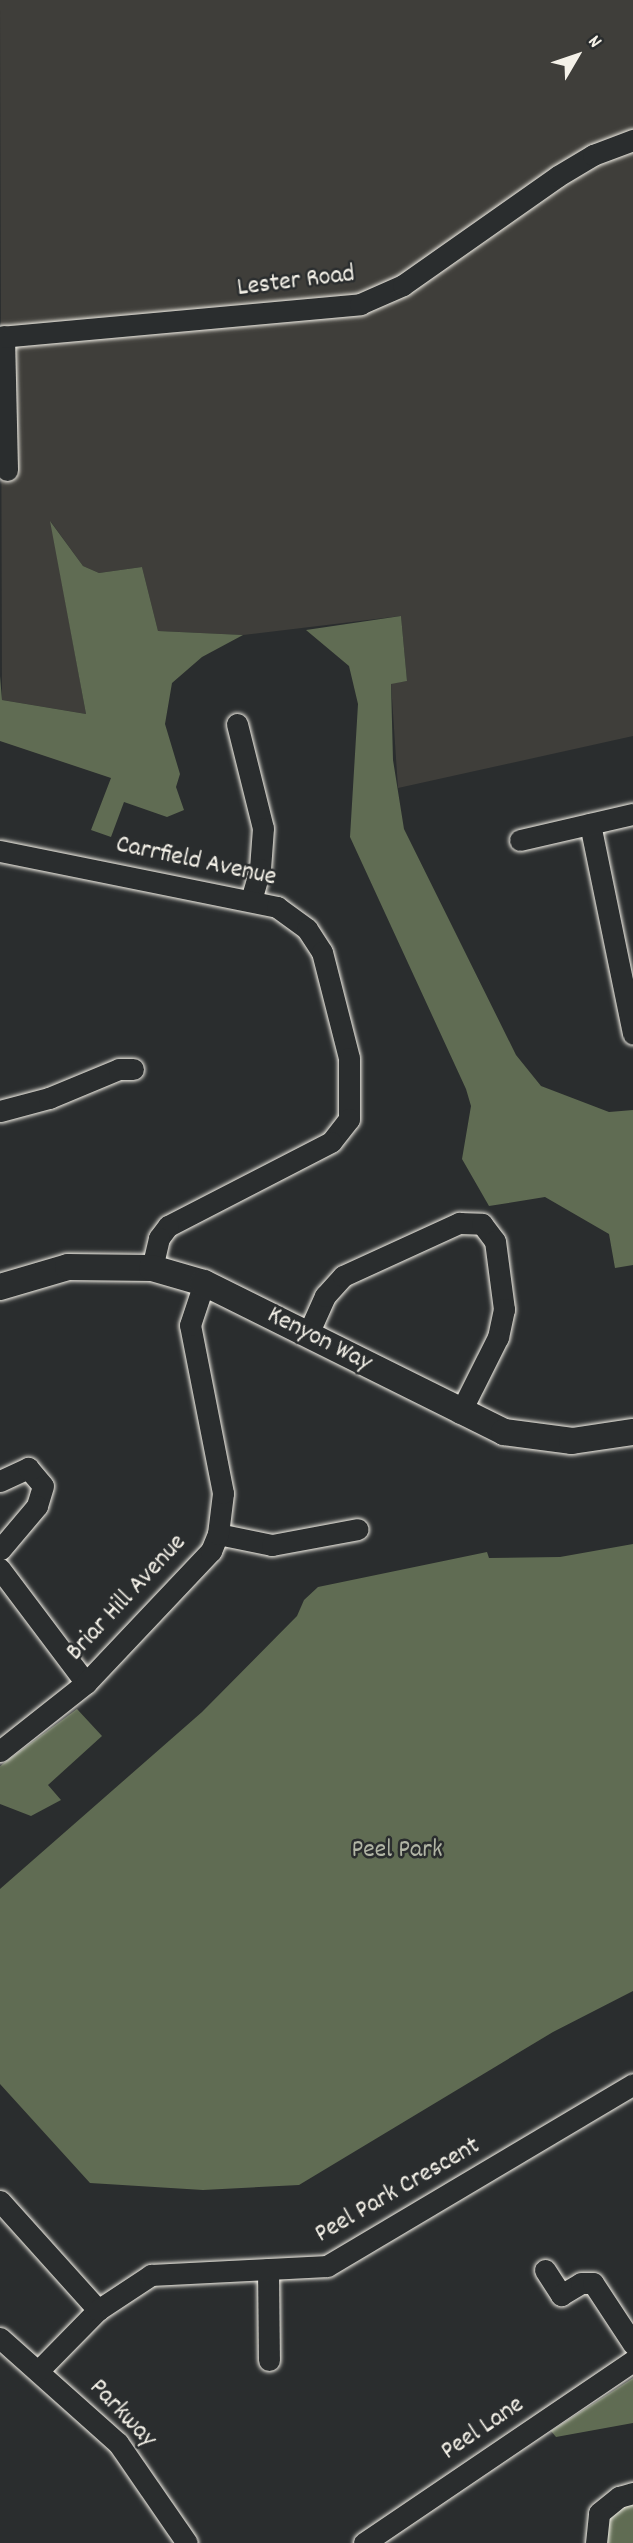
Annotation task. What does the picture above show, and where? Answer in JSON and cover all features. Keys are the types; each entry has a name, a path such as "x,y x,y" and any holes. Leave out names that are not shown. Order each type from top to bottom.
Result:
{"street":[{"name":"Lester Road","path":"7,470 2,337 360,304 403,285 558,176 593,155 633,140"},
{"path":"237,724 263,828 260,869 251,901"},
{"path":"520,839 633,814"},
{"path":"590,824 633,1034"},
{"name":"Carrfield Avenue","path":"0,850 251,901 287,912 315,938 353,1108 339,1136 168,1226 159,1238 152,1268"},
{"path":"0,1111 49,1098 119,1069 133,1069"},
{"path":"308,1334 329,1289 344,1276 459,1223 482,1224 495,1241 504,1309 498,1338 460,1413"},
{"name":"Kenyon Way","path":"0,1287 68,1267 115,1264 152,1268 204,1283 460,1413 535,1439 572,1441 633,1432"},
{"name":"Briar Hill Avenue","path":"0,1751 86,1683 200,1567 218,1534 223,1493 190,1325 204,1283"},
{"path":"0,1481 28,1468 43,1486 37,1506 0,1550"},
{"path":"218,1534 258,1545 329,1546 358,1529"},
{"path":"0,1569 86,1683"},
{"name":"Peel Park Crescent","path":"38,2371 98,2310 151,2275 315,2268 339,2261 633,2084"},
{"path":"0,2201 98,2310"},
{"path":"268,2269 268,2360"},
{"path":"545,2270 561,2295 581,2283 593,2283 633,2344"},
{"name":"Parkway","path":"0,2338 118,2443 187,2543"},
{"name":"Peel Lane","path":"364,2543 633,2361"},
{"path":"596,2543 600,2513 619,2497 633,2493"}],"shaded area":[{"path":"0,0 633,0 633,736 398,788 391,683 407,681 401,616 243,635 158,631 142,567 99,573 83,566 51,522 86,714 2,700"}],"green space":[{"path":"50,521 83,566 99,573 142,567 158,631 243,635 202,657 172,683 165,724 180,774 176,787 184,810 167,817 124,802 111,837 91,830 111,778 0,741 0,676 2,700 86,714"},
{"path":"401,616 407,681 391,684 393,760 404,829 516,1055 541,1086 609,1112 633,1110 633,1265 615,1268 609,1234 545,1197 489,1206 462,1159 471,1106 466,1089 350,837 358,704 349,666 306,630"},
{"name":"Peel Park","path":"633,1544 633,1991 553,2032 299,2185 203,2190 90,2183 0,2084 0,1889 202,1712 297,1616 304,1600 318,1587 487,1552 489,1558 560,1557"},
{"path":"77,1709 102,1736 48,1785 61,1800 31,1816 0,1804 0,1766"},
{"path":"633,2378 633,2423 556,2437 551,2431"},
{"path":"633,2502 633,2543 604,2543 607,2515"}]}
